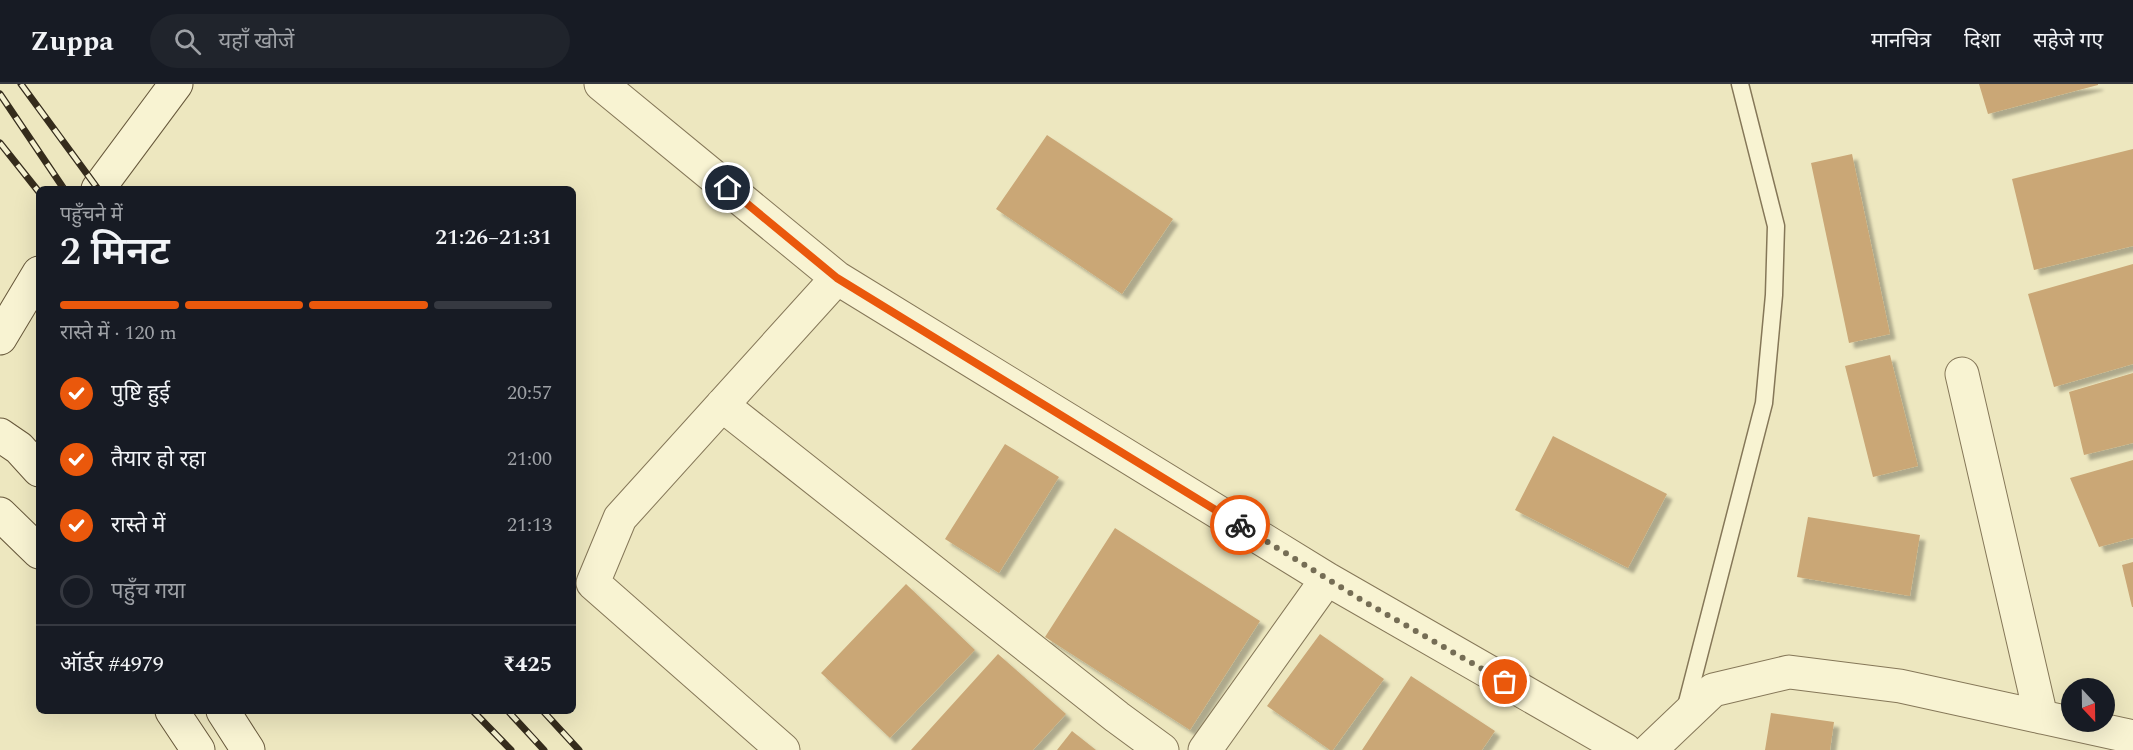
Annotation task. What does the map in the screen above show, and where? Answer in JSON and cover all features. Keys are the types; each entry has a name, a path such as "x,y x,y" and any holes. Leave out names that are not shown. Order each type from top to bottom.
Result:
{"street":[{"path":"100,186 176,84"},
{"path":"601,84 837,278 1327,579 1625,750"},
{"path":"0,338 36,278"},
{"path":"783,750 593,583 620,518 837,278"},
{"path":"1962,374 2041,717"},
{"path":"722,405 1107,710 1162,750"},
{"path":"0,435 19,448 36,467"},
{"path":"0,514 36,549"},
{"path":"1204,750 1327,579"},
{"path":"1650,750 1713,690 1789,672 1900,686 2133,737"},
{"path":"174,714 198,750"},
{"path":"225,714 248,750"}],"lane":[{"path":"1683,718 1764,403 1774,296 1776,226 1740,84"}],"building":[{"path":"1979,84 2098,84 2098,85 1988,114"},
{"path":"1047,135 1173,219 1122,294 996,209"},
{"path":"2133,149 2133,246 2034,270 2012,179"},
{"path":"1852,154 1890,334 1849,343 1811,163"},
{"path":"2133,264 2133,364 2054,387 2028,294"},
{"path":"1890,355 1918,466 1873,477 1845,366"},
{"path":"2133,373 2133,443 2084,455 2069,392"},
{"path":"1553,436 1667,494 1628,568 1515,510"},
{"path":"1005,444 1059,477 999,573 945,539"},
{"path":"2133,460 2133,538 2099,547 2070,478"},
{"path":"1808,517 1920,535 1910,596 1797,577"},
{"path":"1115,528 1260,621 1190,730 1045,637"},
{"path":"2133,562 2133,607 2132,607 2122,565"},
{"path":"906,584 975,650 890,738 821,673"},
{"path":"1320,634 1384,679 1333,750 1267,706"},
{"path":"998,654 1066,714 1033,750 911,750"},
{"path":"1411,676 1495,731 1482,750 1362,750"},
{"path":"1771,713 1834,722 1830,750 1765,750"},
{"path":"1072,731 1096,750 1057,750"}],"railway":[{"path":"21,84 96,186"},
{"path":"0,94 62,186"},
{"path":"0,143 36,188"},
{"path":"476,714 511,750"},
{"path":"511,714 544,750"},
{"path":"546,714 579,750"}],"way so far":[{"path":"1240,525 1365,602 1505,682"}],"route":[{"path":"728,188 837,278 1240,525"}]}
